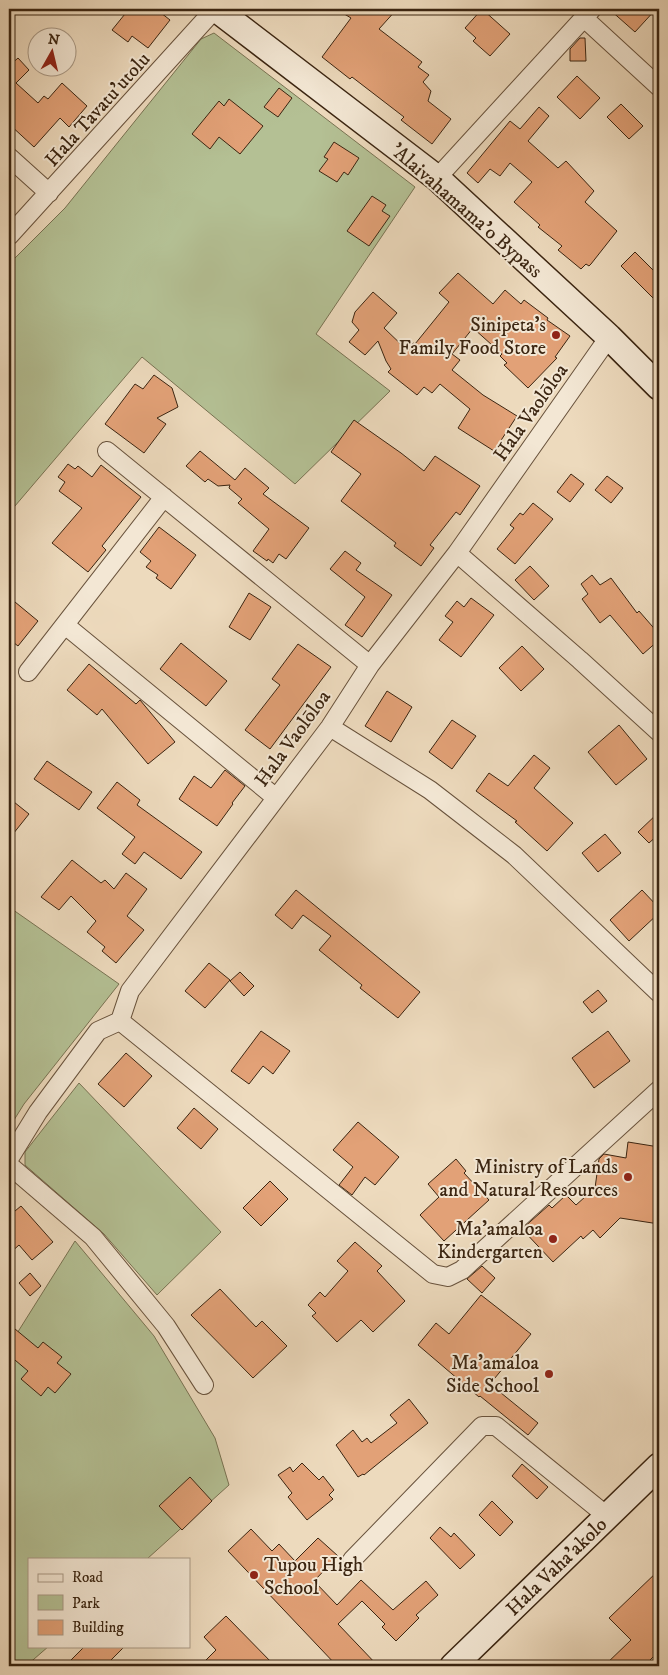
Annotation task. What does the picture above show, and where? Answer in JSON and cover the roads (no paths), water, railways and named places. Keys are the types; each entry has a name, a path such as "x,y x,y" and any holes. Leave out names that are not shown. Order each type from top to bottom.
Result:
{"main road":[{"name":"'Alaivahamama'o Bypass","path":"216,9 437,178 659,387"},
{"name":"Hala Vaha'akolo","path":"453,1666 659,1466"}],"street":[{"name":"Hala Tavatu'utolu","path":"9,236 216,9"},
{"path":"437,178 588,14 659,87"},
{"path":"9,157 49,193"},
{"name":"Hala Vaolōloa","path":"120,1021 130,991 330,726 370,665 457,553 608,337"},
{"path":"107,451 370,665"},
{"path":"28,672 164,498"},
{"path":"457,553 659,732"},
{"path":"65,625 275,797"},
{"path":"330,726 430,790 514,855 659,993"},
{"path":"9,1159 38,1112 98,1031 120,1021 433,1274 448,1277 462,1270 657,1096"},
{"path":"9,1165 93,1237 166,1326 204,1384"},
{"path":"352,1560 482,1426 496,1426 607,1516"}],"place":[{"name":"Sinipeta's Family Food Store","path":"556,335"},
{"name":"Ministry of Lands and Natural Resources","path":"628,1177"},
{"name":"Ma'amaloa Kindergarten","path":"553,1239"},
{"name":"Ma'amaloa Side School","path":"549,1374"},
{"name":"Tupou High School","path":"254,1575"}]}
